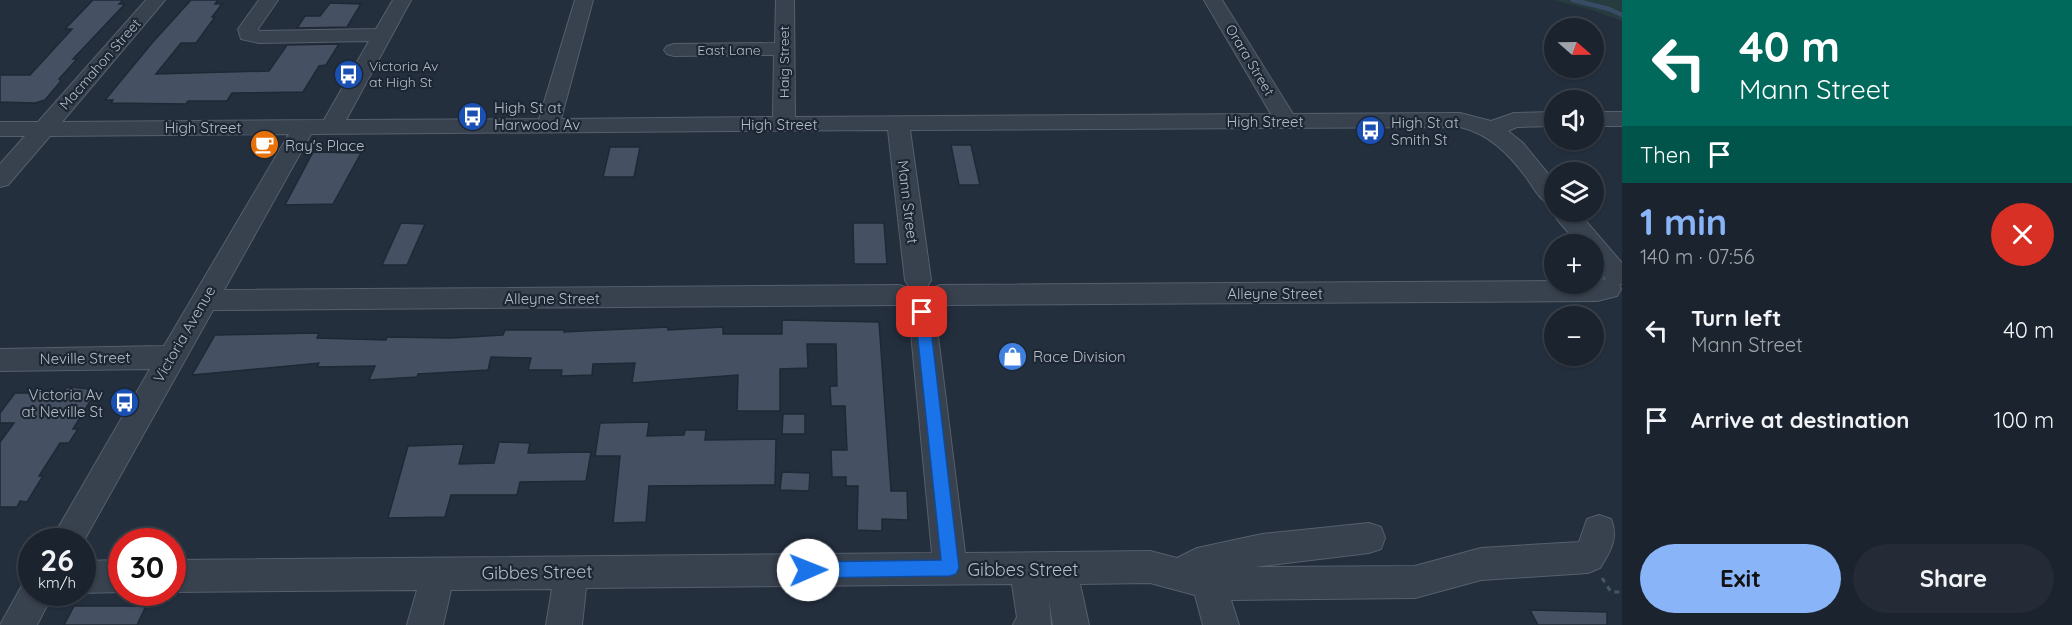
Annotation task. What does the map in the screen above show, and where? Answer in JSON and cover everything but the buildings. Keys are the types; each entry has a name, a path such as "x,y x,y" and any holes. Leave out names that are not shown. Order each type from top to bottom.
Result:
{"street":[{"name":"Macmahon Street","path":"0,178 156,0"},
{"path":"269,0 248,29 248,35 259,37 383,35"},
{"path":"332,126 402,0"},
{"path":"548,125 584,0"},
{"name":"Haig Street","path":"784,124 785,0"},
{"name":"Orara Street","path":"1213,0 1286,121"},
{"name":"East Lane","path":"674,50 784,49"},
{"path":"1604,119 1622,119"},
{"name":"High Street","path":"0,129 1460,120 1492,129"},
{"path":"1492,129 1514,120 1544,120"},
{"name":"Mann Street","path":"898,123 950,568"},
{"name":"Victoria Avenue","path":"74,528 304,127"},
{"path":"1492,129 1505,138 1544,186"},
{"path":"1573,222 1583,234"},
{"path":"1604,265 1617,286"},
{"name":"Alleyne Street","path":"205,300 1597,291 1617,286"},
{"name":"Neville Street","path":"0,360 170,357"},
{"name":"Gibbes Street","path":"186,576 1150,567 1194,579 1415,582 1481,564 1588,556 1597,543 1599,530"},
{"path":"1221,625 1194,579 1197,564 1262,550 1369,538"},
{"path":"1027,569 1035,622 1031,625"},
{"path":"1060,569 1071,625"},
{"path":"564,625 571,572"},
{"path":"425,625 438,573"},
{"path":"18,625 28,606"}],"green space":[{"path":"1553,0 1622,0 1622,21 1589,9"}],"waterway":[{"path":"1573,0 1609,9 1622,15"}],"place":[{"name":"Victoria Av at High St","path":"348,74"},
{"name":"High St at Harwood Av","path":"473,116"},
{"name":"High St at Smith St","path":"1370,131"},
{"name":"Ray's Place","path":"264,145"},
{"name":"Race Division","path":"1012,356"},
{"name":"Victoria Av at Neville St","path":"124,403"}],"route":[{"path":"808,570 950,568 922,312"}]}
